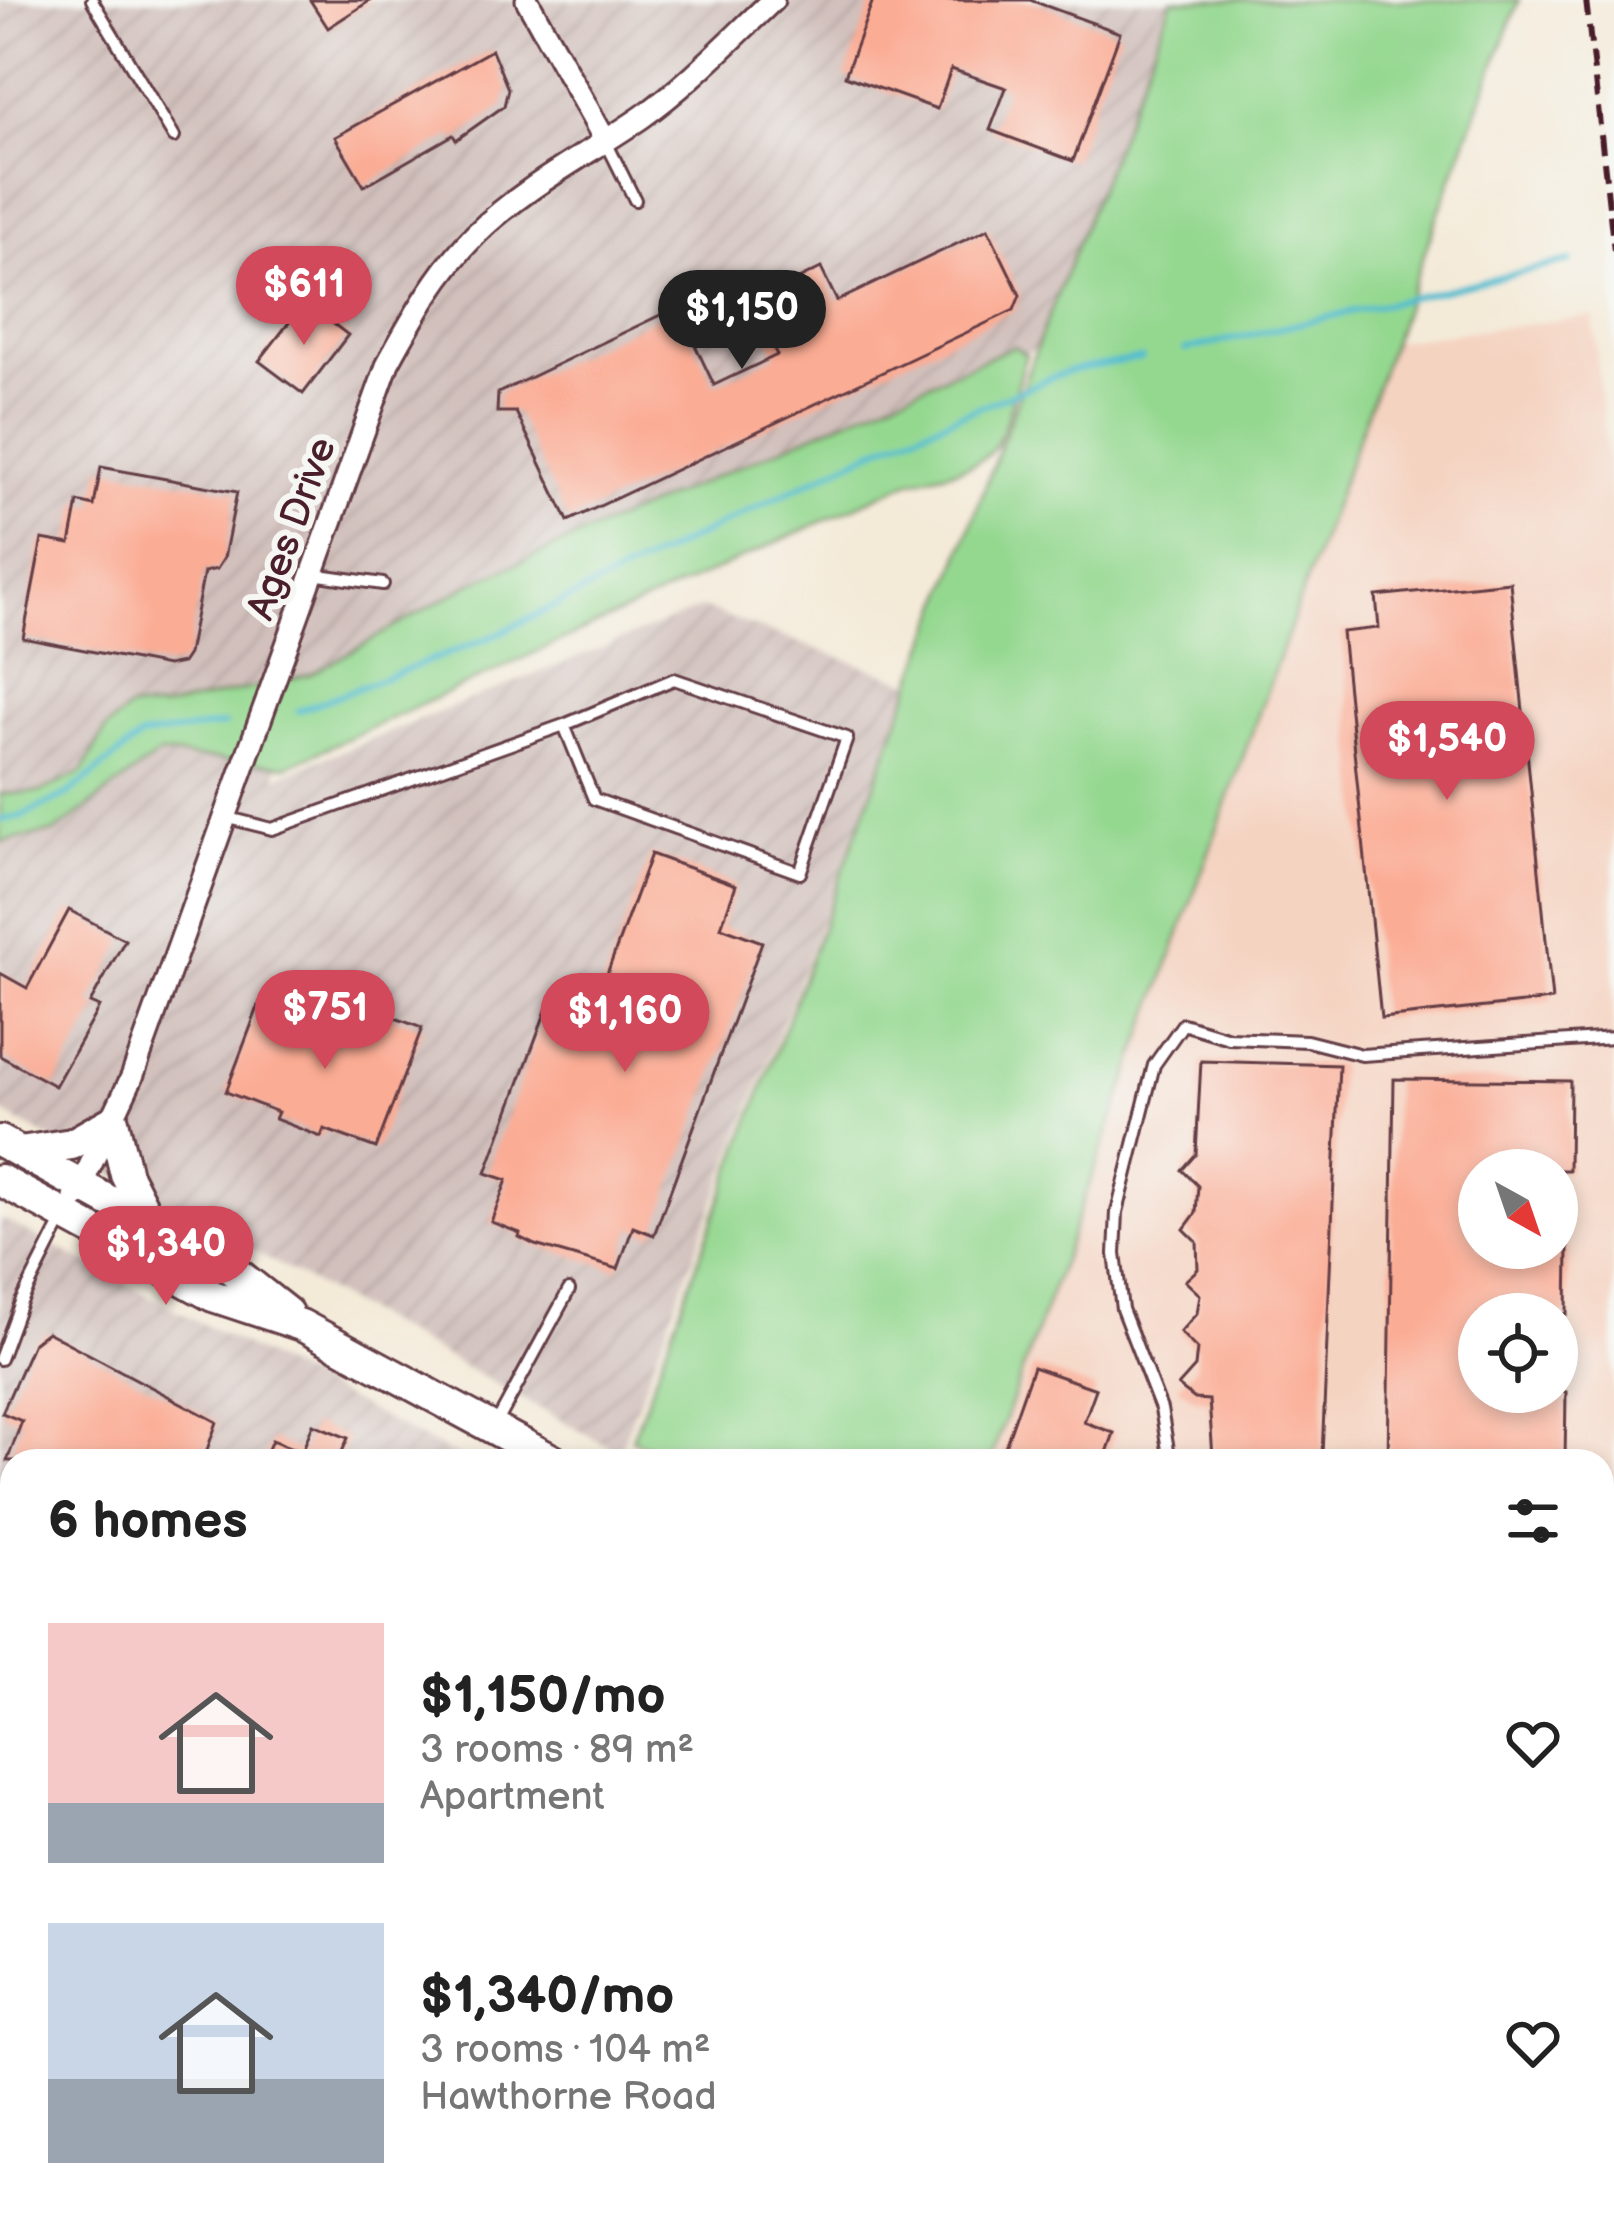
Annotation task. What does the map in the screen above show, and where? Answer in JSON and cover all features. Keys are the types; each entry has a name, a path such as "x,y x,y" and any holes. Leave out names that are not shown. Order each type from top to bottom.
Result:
{"main road":[{"path":"10,1147 72,1144 113,1121 126,1175 151,1224"},
{"path":"10,1147 230,1268 301,1324 532,1449"},
{"path":"0,1180 213,1296 301,1324"}],"street":[{"path":"527,0 604,140"},
{"name":"Ages Drive","path":"64,1216 113,1121 388,363 442,273 477,233 644,115 773,0"}],"lane":[{"path":"92,0 175,137"},
{"path":"604,140 635,200"},
{"path":"312,574 383,584"},
{"path":"225,817 272,829 563,725 674,679 847,738 800,873 593,799 563,725"},
{"path":"1168,1449 1161,1409 1122,1309 1115,1254 1117,1212 1154,1065 1184,1024 1229,1038 1306,1041 1362,1055 1614,1038"},
{"path":"0,1358 21,1302 64,1216"},
{"path":"494,1428 568,1290"}],"shaded area":[{"path":"0,0 1183,0 1051,342 616,527 294,688 276,777 702,608 912,683 620,1449 0,1111"},
{"path":"1593,316 1614,529 1614,1449 994,1449 1387,342"},
{"path":"0,1218 442,1449 0,1449"}],"green space":[{"path":"1172,0 1519,0 994,1449 651,1449 632,1439 1041,336"},
{"path":"1014,346 1026,355 1003,430 993,449 978,461 911,481 287,766 159,754 55,832 0,842 0,794 40,792 82,772 106,729 129,709 162,709 311,674 470,584"}],"building":[{"path":"310,0 371,0 328,28"},
{"path":"873,0 1030,0 1120,33 1073,161 990,130 1006,88 951,69 937,109 845,76"},
{"path":"492,50 508,89 504,106 456,140 453,135 364,186 335,137"},
{"path":"988,229 1020,295 1014,310 568,521 516,412 497,412 498,393 677,307 714,385 777,355 752,302 821,268 837,301"},
{"path":"305,302 348,335 303,394 259,361"},
{"path":"101,467 237,492 224,558 217,569 204,572 188,654 182,663 167,666 23,638 42,539 70,544 78,502 94,506"},
{"path":"1510,582 1552,1000 1381,1018 1342,632 1379,628 1376,596"},
{"path":"651,854 736,885 721,927 762,942 654,1235 633,1227 618,1269 535,1245 519,1237 520,1233 491,1222 507,1180 486,1173 548,1005 590,1020"},
{"path":"69,910 125,940 90,1003 99,1007 55,1086 0,1056 0,973 27,988"},
{"path":"260,1002 360,1039 372,1009 422,1028 376,1148 324,1129 321,1137 275,1119 278,1112 226,1092"},
{"path":"1201,1061 1339,1065 1322,1449 1212,1449 1209,1400 1195,1399 1178,1386 1195,1367 1197,1349 1180,1332 1197,1313 1200,1295 1185,1281 1198,1269 1197,1242 1184,1229 1196,1213 1198,1186 1182,1170 1196,1154"},
{"path":"1394,1079 1570,1081 1569,1149 1458,1149 1458,1269 1568,1269 1567,1293 1458,1293 1458,1413 1566,1413 1565,1449 1388,1449"},
{"path":"47,1332 217,1422 207,1449 12,1449 22,1421 2,1413 33,1343"},
{"path":"1033,1367 1096,1389 1084,1422 1114,1433 1108,1449 1004,1449"},
{"path":"313,1424 348,1438 343,1449 303,1449"},
{"path":"272,1440 294,1449 268,1449"}],"waterway":[{"path":"1185,350 1570,261"},
{"path":"298,711 489,638 876,449 1068,371 1142,358"},
{"path":"0,820 22,816 67,795 141,737 224,725"}],"railway":[{"path":"1586,0 1614,251"}]}
